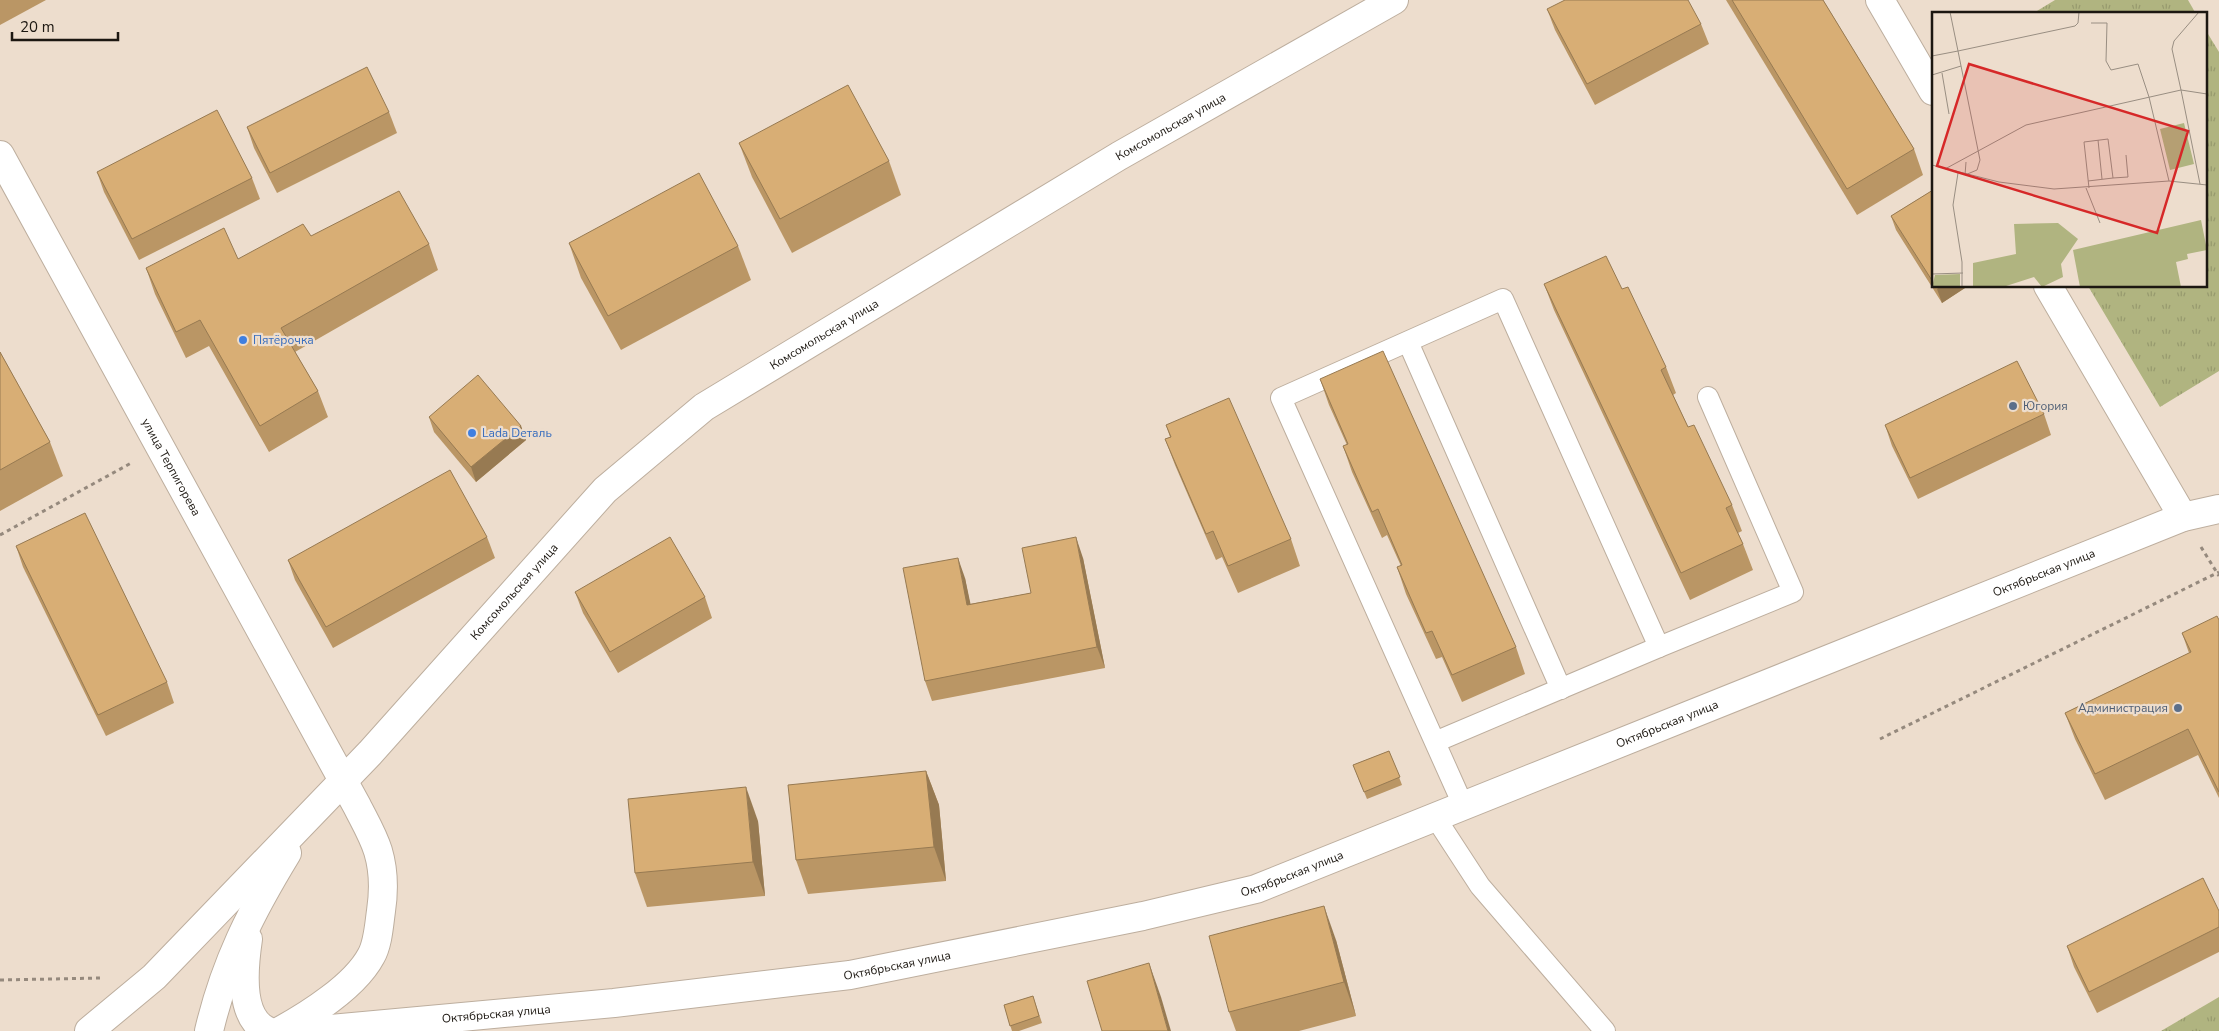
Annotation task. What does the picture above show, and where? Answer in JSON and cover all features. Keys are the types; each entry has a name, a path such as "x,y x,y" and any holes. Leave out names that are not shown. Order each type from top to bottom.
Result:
{"main road":[{"name":"Комсомольская улица","path":"314,810 370,753 605,490 704,407 1119,156 1394,0"},
{"path":"1880,0 1932,89"},
{"name":"улица Терпигорева","path":"0,154 357,806 377,850 383,874 383,902 372,956 356,975 310,1014 280,1031"},
{"path":"2049,288 2183,517"},
{"name":"Октябрьская улица","path":"308,1031 614,1003 850,975 1143,916 1256,889 2183,517 2219,509"},
{"path":"89,1031 154,977 314,810 323,804 336,801 348,801 357,806"},
{"path":"209,1031 228,966 251,915 314,810"},
{"path":"251,915 245,964 245,983 252,1016 259,1027 268,1031"}],"lane":[{"path":"1464,806 1281,398 1503,299 1660,647"},
{"path":"1408,342 1561,689"},
{"path":"1435,742 1793,592 1708,397"},
{"path":"1435,817 1480,886 1605,1031"}],"path":[{"path":"0,535 160,447"},
{"path":"1880,739 2218,573"},
{"path":"0,980 106,978"}],"green space":[{"path":"2055,0 2188,0 2195,12 2035,12"},
{"path":"2206,31 2219,52 2219,371 2160,407 2089,288 2206,288"},
{"path":"2219,997 2219,1031 2161,1031"}],"building":[{"path":"1565,0 1688,0 1701,24 1587,84 1547,9"},
{"path":"1732,0 1823,0 1914,149 1847,189"},
{"path":"367,67 389,112 270,173 247,127"},
{"path":"848,85 889,161 780,219 739,143"},
{"path":"217,110 252,178 132,239 97,172"},
{"path":"699,173 738,246 608,316 569,243"},
{"path":"399,191 429,244 281,328 318,391 260,426 200,320 176,332 146,268 224,228 238,259 303,224 311,236"},
{"path":"1932,191 1932,280 1891,216"},
{"path":"1606,256 1622,289 1628,287 1666,367 1661,370 1688,427 1694,425 1732,505 1726,508 1743,544 1681,573 1544,284"},
{"path":"1383,351 1516,647 1452,675 1432,631 1426,633 1397,567 1402,565 1378,509 1372,512 1343,446 1348,444 1320,379"},
{"path":"0,352 50,442 0,470"},
{"path":"2017,361 2044,414 1910,478 1885,425"},
{"path":"478,375 521,426 471,467 429,417"},
{"path":"1229,398 1291,539 1228,566 1213,531 1206,534 1165,439 1171,437 1166,425"},
{"path":"450,470 487,537 326,627 288,560"},
{"path":"85,513 167,682 98,715 16,546"},
{"path":"670,537 705,597 610,652 575,592"},
{"path":"1076,537 1097,647 925,681 903,568 958,558 967,605 1031,593 1022,548"},
{"name":"Администрация","path":"2217,616 2219,620 2219,792 2188,729 2095,774 2065,713 2191,652 2182,633"},
{"path":"1389,751 1400,777 1364,792 1353,765"},
{"path":"926,771 934,847 796,860 788,785"},
{"path":"746,787 753,862 635,873 628,799"},
{"path":"2203,878 2219,911 2219,927 2089,992 2067,946"},
{"path":"1324,906 1344,982 1229,1012 1209,936"},
{"path":"1149,963 1168,1031 1102,1031 1087,981"},
{"path":"1033,996 1039,1016 1010,1026 1004,1005"}],"place":[{"name":"Пятёрочка","path":"243,340"},
{"name":"Югория","path":"2013,406"},
{"name":"Lada Dеталь","path":"472,433"},
{"name":"Администрация","path":"2178,708"}]}
